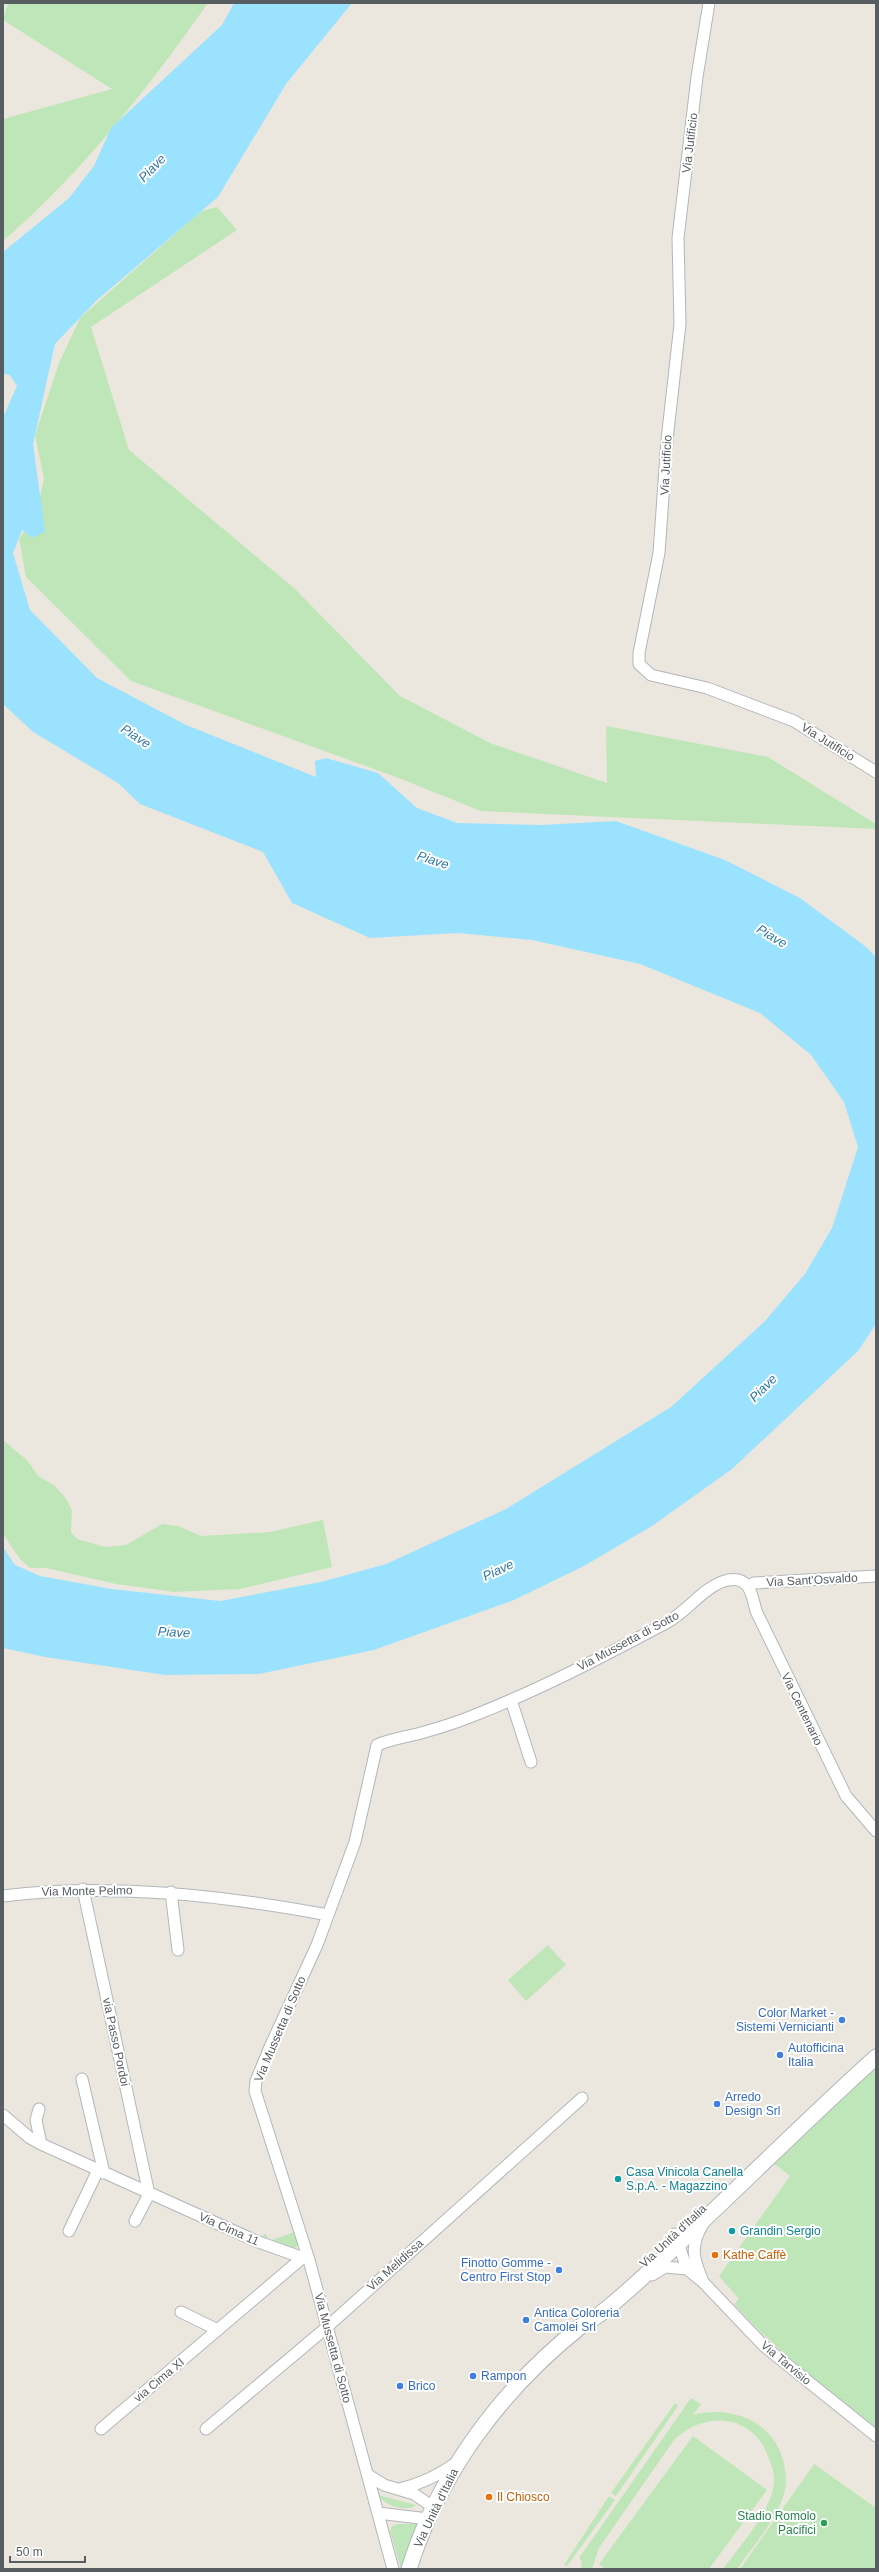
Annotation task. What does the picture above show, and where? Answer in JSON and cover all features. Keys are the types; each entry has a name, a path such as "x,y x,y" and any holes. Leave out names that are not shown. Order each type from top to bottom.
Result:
{"main road":[{"name":"Via Unità d'Italia","path":"582,2326 587,2316 675,2241 706,2218 802,2128 806,2121 876,2057"},
{"name":"Via Unità d'Italia","path":"409,2569 431,2513 459,2460 502,2402 582,2326 591,2321 622,2296 675,2241 797,2124 806,2121"}],"street":[{"name":"Via Jutificio","path":"709,3 698,70 678,238 680,324 667,440 664,505 657,560 638,653 639,664 651,675 707,688 794,721 876,772"},
{"name":"Via Sant'Osvaldo","path":"745,1583 876,1576"},
{"name":"Via Mussetta di Sotto","path":"394,2569 326,2328 255,2091 256,2081 317,1945 355,1842 377,1745 445,1726 511,1700 592,1663 670,1621 718,1583 729,1580 745,1583"},
{"name":"Via Centenario","path":"745,1583 756,1611 836,1778 846,1796 876,1831"},
{"path":"511,1700 531,1762"},
{"name":"Via Monte Pelmo","path":"3,1896 83,1889 171,1892 263,1903 328,1915"},
{"name":"via Passo Pordoi","path":"83,1889 149,2194"},
{"path":"171,1892 178,1950"},
{"path":"69,2231 101,2172 82,2079"},
{"name":"Via Melidissa","path":"206,2429 326,2328 582,2098"},
{"path":"39,2109 36,2120 40,2144"},
{"name":"Via Cima 11","path":"3,2115 30,2138 40,2144 256,2241 305,2260"},
{"path":"135,2221 149,2194"},
{"path":"675,2241 692,2256 698,2231 706,2218"},
{"name":"Via Tarvisio","path":"675,2241 687,2269 703,2282 764,2346 876,2436"},
{"name":"Via Tarvisio","path":"692,2256 703,2282"},
{"name":"via Cima XI","path":"101,2429 218,2330 305,2260"},
{"path":"622,2296 631,2292 658,2270 673,2266 687,2269"},
{"path":"182,2312 218,2330"},
{"path":"399,2488 418,2484 439,2475 459,2460"},
{"path":"368,2475 384,2485 399,2488 414,2494 431,2513"},
{"path":"378,2512 431,2513"}],"green space":[{"path":"8,3 208,3 138,98 113,128 60,187 3,241 3,119 112,89 3,20"},
{"path":"217,207 237,230 91,327 129,450 294,588 400,696 490,743 607,783 606,726 768,757 876,824 876,829 481,811 396,777 131,681 26,577 19,538 35,518 44,479 35,435 59,363 80,318 201,211"},
{"path":"3,1440 27,1460 38,1476 54,1485 64,1496 72,1510 71,1532 77,1539 105,1547 126,1545 162,1524 178,1526 201,1536 270,1532 323,1520 332,1567 240,1589 174,1592 116,1584 46,1568 30,1568 20,1559 3,1534"},
{"path":"548,1945 566,1965 526,2001 508,1980"},
{"path":"876,2067 876,2428 802,2369 767,2338 734,2304 739,2299 719,2276 790,2176 773,2163"},
{"path":"294,2232 298,2245 294,2249 270,2241"},
{"path":"266,2234 269,2240 259,2237"},
{"path":"691,2398 701,2404 693,2415 707,2412 722,2412 749,2420 761,2427 771,2437 779,2449 784,2464 786,2483 784,2494 776,2514 770,2524 737,2569 723,2569 754,2528 767,2505 772,2494 774,2474 762,2444 753,2433 741,2425 728,2421 714,2421 700,2424 687,2430 674,2440 599,2548 592,2569 581,2569 582,2561 579,2558"},
{"path":"675,2403 678,2406 616,2496 611,2493"},
{"path":"693,2436 767,2490 709,2569 606,2569 599,2564"},
{"name":"Stadio Romolo Pacifici","path":"814,2464 876,2508 876,2569 740,2569"},
{"path":"378,2495 416,2505 407,2508 396,2507 385,2502"},
{"path":"609,2496 615,2500 567,2566 564,2565"},
{"path":"398,2524 417,2524 401,2569 390,2531 392,2526"}],"water":[{"name":"Piave","path":"234,3 352,3 286,84 218,197 96,301 55,344 33,444 45,532 32,538 22,530 13,553 30,610 97,678 186,725 316,777 315,761 326,758 378,773 417,808 457,823 541,825 616,821 725,860 800,898 865,946 876,957 876,1324 858,1351 732,1469 652,1526 584,1566 514,1600 374,1650 259,1674 165,1675 45,1657 3,1648 3,1547 15,1565 40,1576 112,1589 220,1601 321,1582 386,1564 506,1509 671,1407 765,1321 805,1274 832,1228 858,1147 844,1102 811,1055 760,1013 640,964 532,940 458,933 370,938 292,903 263,852 140,804 118,783 33,732 3,704 3,417 17,386 10,375 3,374 3,252 69,198 94,166 111,128 222,25"}],"place":[{"name":"Color Market - Sistemi Vernicianti","path":"842,2020"},
{"name":"Autofficina Italia","path":"780,2055"},
{"name":"Arredo Design Srl","path":"717,2104"},
{"name":"Casa Vinicola Canella S.p.A. - Magazzino","path":"618,2179"},
{"name":"Grandin Sergio","path":"732,2231"},
{"name":"Kathe Caffè","path":"715,2255"},
{"name":"Finotto Gomme - Centro First Stop","path":"559,2270"},
{"name":"Antica Coloreria Camolei Srl","path":"526,2320"},
{"name":"Rampon","path":"473,2376"},
{"name":"Brico","path":"400,2386"},
{"name":"Il Chiosco","path":"489,2497"},
{"name":"Stadio Romolo Pacifici","path":"824,2523"}]}
